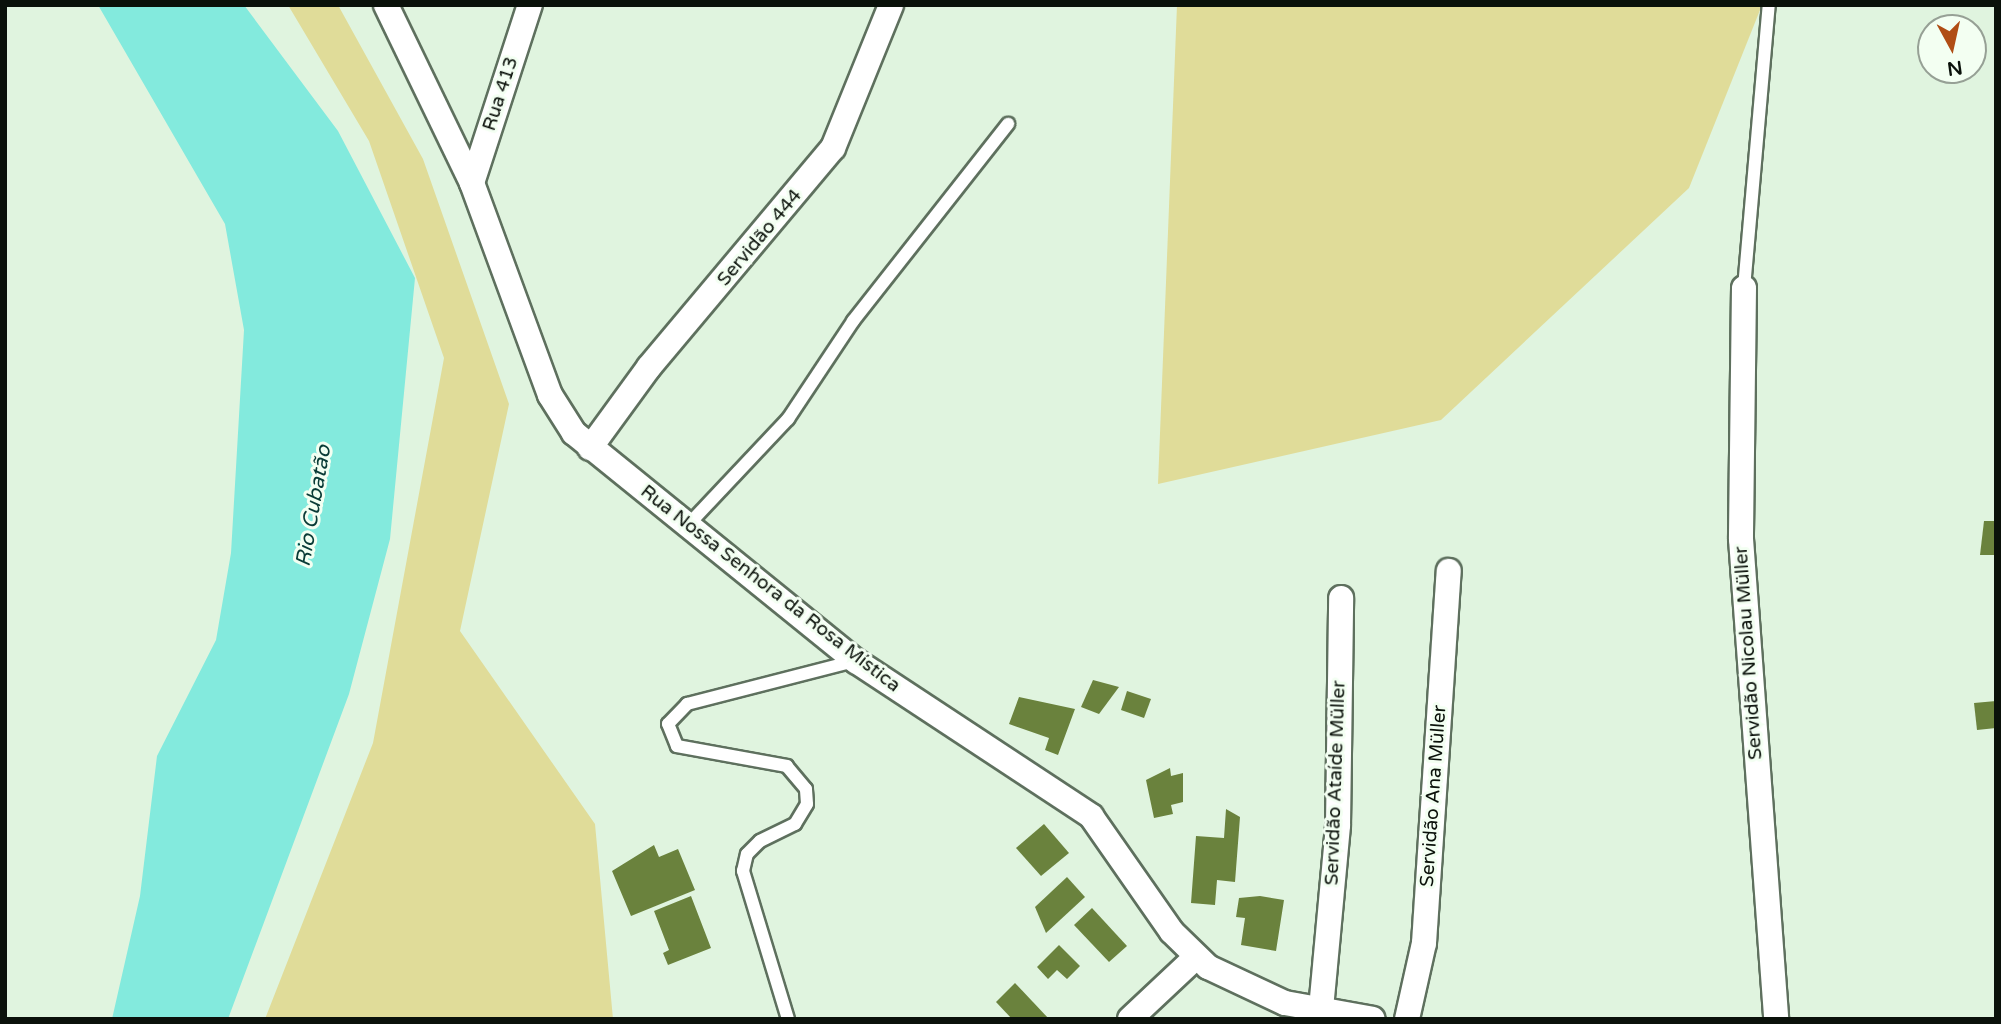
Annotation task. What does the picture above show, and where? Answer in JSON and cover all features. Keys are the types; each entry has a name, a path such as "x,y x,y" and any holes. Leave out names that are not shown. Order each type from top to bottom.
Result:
{"street":[{"name":"Rua Nossa Senhora da Rosa Mística","path":"386,5 471,183 550,395 590,448 856,661 1091,816 1196,957 1238,985 1321,1009 1373,1019"},
{"name":"Rua 413","path":"471,183 530,5"},
{"name":"Servidão 444","path":"590,448 649,367 833,148 891,5"},
{"name":"Servidão Nicolau Müller","path":"1744,288 1741,539 1776,1019"},
{"name":"Servidão Ana Müller","path":"1408,1019 1424,943 1449,571"},
{"name":"Servidão Ataíde Müller","path":"1321,1009 1338,825 1341,598"},
{"path":"1130,1019 1196,957"}],"lane":[{"path":"1744,288 1769,5"},
{"path":"688,525 788,419 853,321 1008,124"},
{"path":"788,1019 743,871 747,854 760,841 795,824 807,804 806,789 787,766 677,746 668,724 687,704 856,661"}],"shaded area":[{"path":"288,5 338,5 423,159 509,404 460,631 595,824 613,1019 265,1019 373,743 444,358 369,141"},
{"path":"1177,5 1762,5 1689,188 1441,420 1158,484"}],"water":[{"name":"Rio Cubatão","path":"98,5 244,5 338,131 415,278 390,539 349,694 228,1019 112,1019 140,896 157,756 216,640 231,553 244,330 225,224"}],"building":[{"path":"1984,521 1996,521 1996,555 1980,555"},
{"path":"1093,680 1119,687 1099,714 1081,707"},
{"path":"1127,691 1151,699 1144,718 1121,710"},
{"path":"1019,697 1075,709 1058,755 1045,750 1049,738 1009,724"},
{"path":"1996,701 1996,728 1977,730 1974,703"},
{"path":"1170,768 1171,776 1183,773 1183,802 1171,805 1173,814 1154,818 1146,780"},
{"path":"1226,809 1240,817 1235,882 1217,880 1215,905 1191,903 1196,836 1224,838"},
{"path":"1044,824 1069,853 1041,876 1016,848"},
{"path":"654,845 659,857 678,849 695,890 631,916 612,871"},
{"path":"1067,877 1085,897 1046,933 1035,907"},
{"path":"691,896 711,948 668,965 663,953 669,950 654,911"},
{"path":"1260,896 1284,900 1276,951 1241,945 1245,918 1236,917 1239,898"},
{"path":"1092,908 1127,946 1109,962 1074,925"},
{"path":"1059,945 1080,966 1067,979 1057,970 1048,979 1037,967"},
{"path":"1015,983 1049,1019 1012,1019 996,1002"}]}
